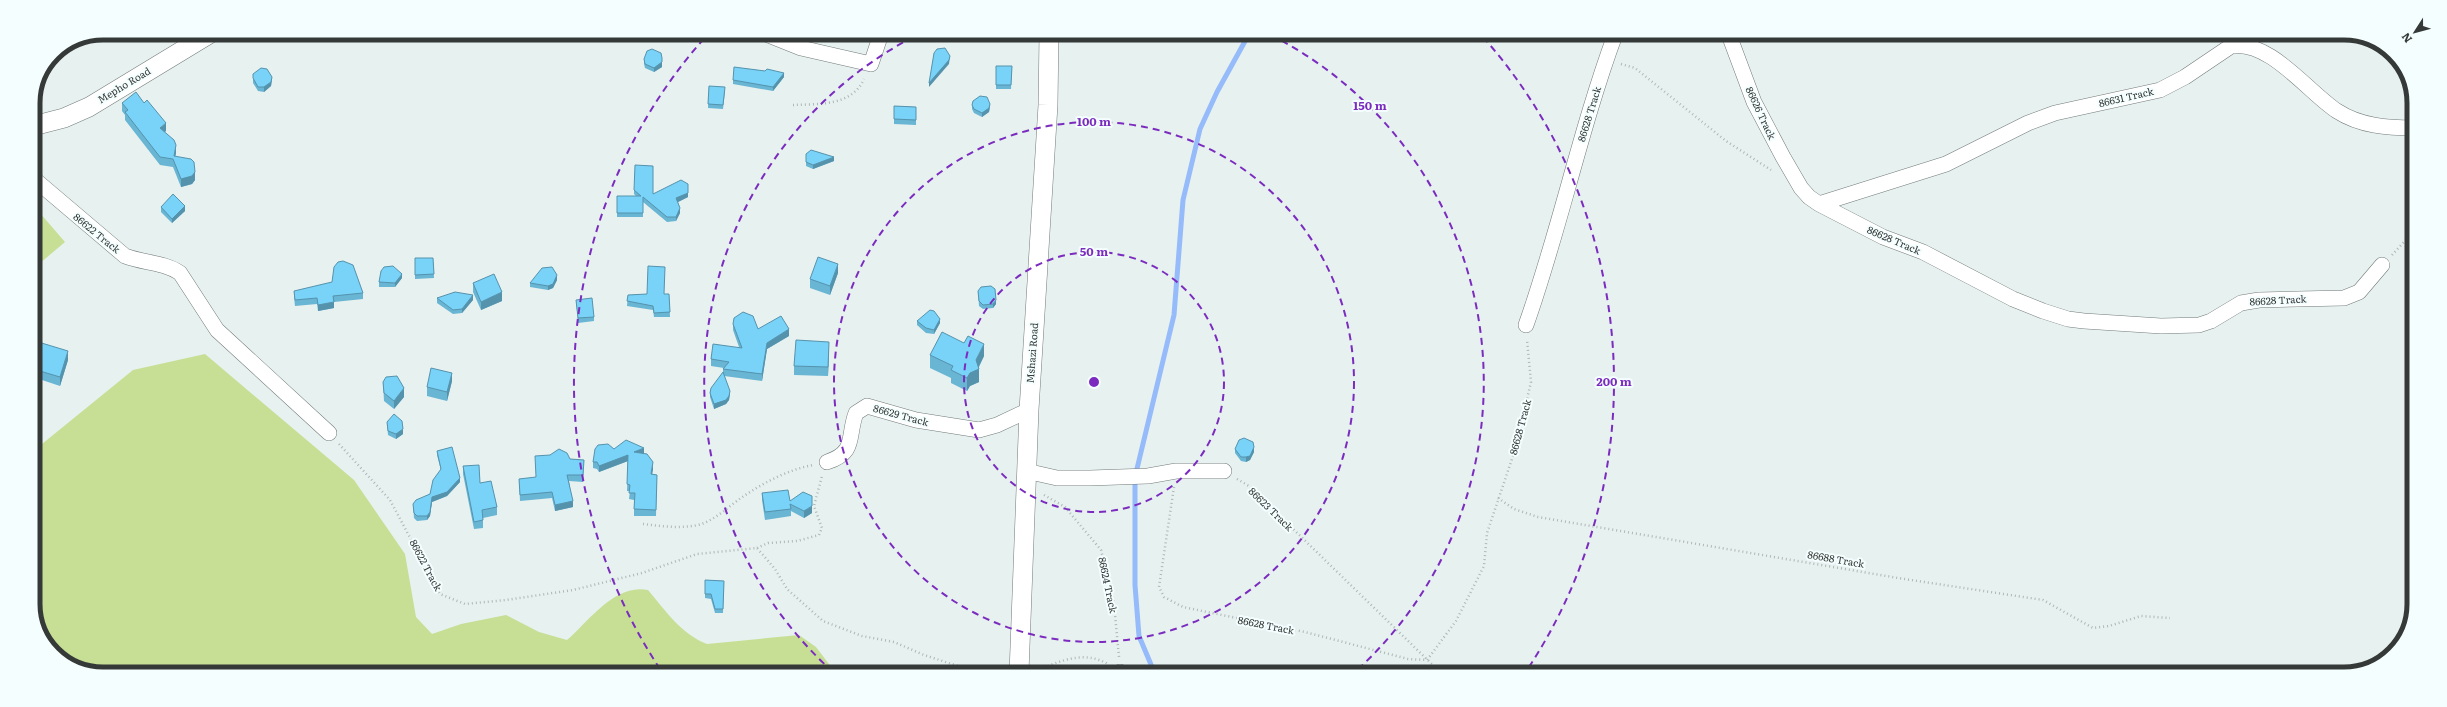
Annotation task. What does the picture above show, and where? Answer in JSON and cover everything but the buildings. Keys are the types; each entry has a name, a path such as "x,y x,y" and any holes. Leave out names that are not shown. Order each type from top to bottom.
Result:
{"street":[{"name":"Mepho Road","path":"40,124 64,118 89,107 199,40"},
{"path":"781,40 800,48 871,64 879,40"},
{"name":"Mshazi Road","path":"1019,667 1029,410 1048,105 1049,40"},
{"name":"86628 Track","path":"1526,325 1545,271 1566,198 1579,144 1613,40"},
{"name":"86626 Track","path":"1731,40 1754,102 1801,188"},
{"name":"86631 Track","path":"1819,204 1946,164 2028,123 2055,113 2160,90 2185,77 2231,46 2239,45 2252,48 2279,62 2337,111 2350,117 2385,128 2407,128"},
{"name":"86622 Track","path":"40,184 125,256 141,262 171,267 180,273 187,282 206,317 217,330 329,434"},
{"name":"86628 Track","path":"1801,188 1819,204 1883,237 1923,252 2012,299 2068,319 2161,326 2199,325 2211,322 2241,303 2259,300 2344,298 2359,292 2382,265"},
{"name":"86629 Track","path":"827,462 838,458 848,450 856,413 867,406 916,420 979,430 997,426 1029,410"},
{"path":"1026,478 1148,476 1176,471 1224,471"}],"path":[{"path":"1608,53 1620,63 1635,68 1726,141 1776,173"},
{"path":"793,105 834,102 849,97 861,86 871,64"},
{"path":"2382,265 2407,238"},
{"name":"86628 Track","path":"1176,471 1158,587 1164,597 1183,607 1305,632 1408,659 1427,660 1456,621 1484,566 1487,533 1514,450 1531,382 1526,325"},
{"name":"86622 Track","path":"329,434 390,500 440,594 465,604 573,590 642,573 697,554 757,548"},
{"path":"643,524 666,527 699,525 718,515 765,482 802,467 827,462 814,506 822,528 819,535 797,541 768,543 757,548 775,569 787,589 823,621 862,636 894,642 924,655 961,667"},
{"name":"86623 Track","path":"1224,471 1249,486 1435,667"},
{"name":"86624 Track","path":"1026,478 1065,507 1101,550 1114,604 1120,667"},
{"name":"86688 Track","path":"1498,498 1514,509 1538,517 1898,578 2044,600 2093,628 2109,626 2141,616 2170,618"},
{"path":"1048,667 1074,657 1103,661 1113,667"}],"green space":[{"path":"40,213 65,242 40,263"},
{"path":"205,354 354,480 405,554 416,617 432,634 461,624 506,615 539,632 567,640 603,605 625,592 636,589 648,590 674,621 689,634 707,644 799,635 816,647 831,667 103,667 86,665 75,661 58,649 48,636 42,621 40,608 40,444 42,444 133,370"}],"waterway":[{"path":"1152,667 1139,636 1135,585 1135,477 1174,315 1183,200 1200,129 1217,92 1246,40"}]}
